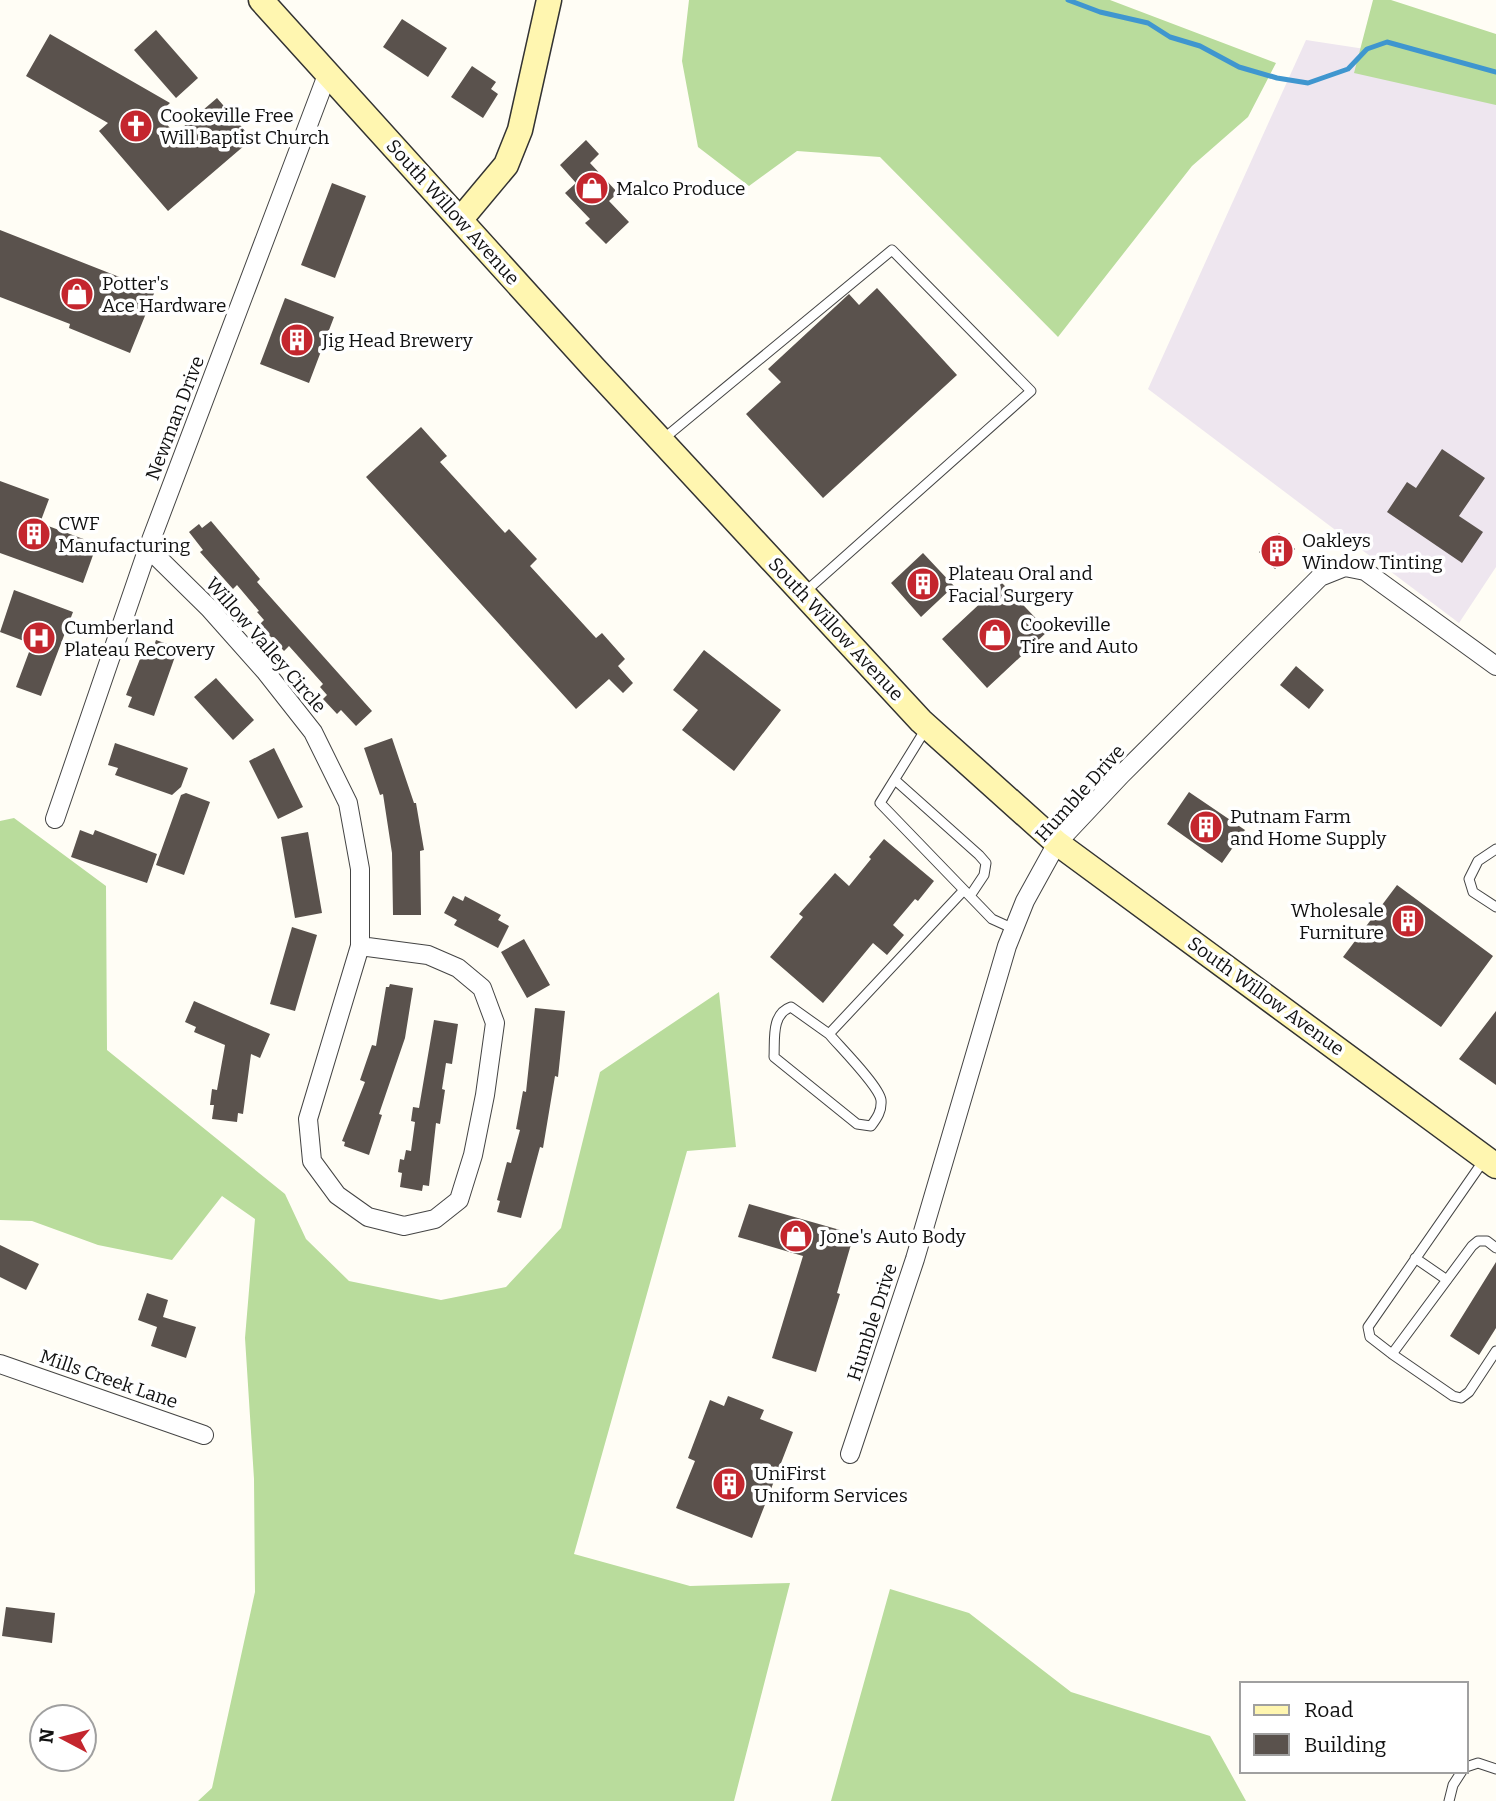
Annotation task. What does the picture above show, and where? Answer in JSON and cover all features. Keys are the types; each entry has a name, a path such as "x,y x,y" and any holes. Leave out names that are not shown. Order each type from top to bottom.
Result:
{"main road":[{"name":"South Willow Avenue","path":"261,0 661,441 927,727 1058,844 1491,1162"},
{"path":"460,219 506,164 520,130 549,0"}],"street":[{"name":"Newman Drive","path":"55,819 148,548 327,75"},
{"name":"Willow Valley Circle","path":"148,548 217,617 265,671 313,732 348,803 360,869 360,946 308,1119 312,1161 337,1195 368,1217 404,1227 435,1219 459,1200 473,1155 495,1024 482,988 458,968 428,955 360,946"},
{"name":"Humble Drive","path":"850,1454 915,1259 1014,929 1025,901 1058,844 1121,775 1320,577 1345,567 1365,571 1496,666"},
{"name":"Mills Creek Lane","path":"0,1364 204,1435"}],"lane":[{"path":"661,441 892,250 1031,391 804,593"},
{"path":"927,727 880,803 992,919 1014,929"},
{"path":"828,1034 984,875 986,863 979,855 895,780"},
{"path":"1496,849 1478,861 1469,879 1473,892 1496,907"},
{"path":"791,1007 828,1034 869,1080 881,1098 879,1116 871,1126 857,1124 774,1057 776,1019 782,1010 791,1007"},
{"path":"1491,1162 1415,1258 1368,1327 1370,1337 1392,1354 1453,1396 1461,1398 1469,1392 1496,1351"},
{"path":"1392,1354 1472,1246 1478,1241 1487,1241 1496,1248"},
{"path":"1415,1258 1447,1280"},
{"path":"1468,1766 1478,1763 1496,1769"},
{"path":"1449,1801 1453,1785 1461,1773"}],"shaded area":[{"path":"1306,40 1496,69 1496,567 1459,623 1148,389"}],"green space":[{"path":"689,0 1110,0 1276,63 1248,117 1192,166 1058,337 880,157 797,151 749,186 698,147 682,61"},
{"path":"1373,0 1391,0 1496,34 1496,105 1354,73"},
{"path":"14,818 106,886 107,1050 285,1194 306,1239 349,1281 441,1300 506,1287 561,1228 600,1072 719,992 736,1147 687,1151 574,1554 690,1586 790,1583 734,1801 198,1801 212,1788 255,1592 254,1479 245,1338 255,1219 222,1196 172,1260 98,1245 32,1221 0,1220 0,821"},
{"path":"890,1589 969,1613 1071,1692 1210,1736 1246,1801 831,1801"}],"building":[{"path":"402,19 447,48 428,77 383,47"},
{"path":"156,30 198,78 176,98 134,50"},
{"name":"Cookeville Free Will Baptist Church","path":"50,34 170,103 158,114 175,134 217,98 252,139 168,211 99,131 108,123 26,76"},
{"path":"472,66 496,82 491,89 498,94 483,118 451,97"},
{"name":"Malco Produce","path":"586,140 599,154 590,163 618,193 609,201 629,222 606,244 585,223 590,219 565,193 576,183 560,165"},
{"path":"332,183 366,196 335,278 301,265"},
{"name":"Potter's Ace Hardware","path":"0,230 155,291 130,353 69,328 70,324 0,297"},
{"path":"877,288 957,375 823,498 746,414 781,382 768,369 849,294 859,305"},
{"name":"Jig Head Brewery","path":"285,298 334,317 309,383 260,364"},
{"path":"421,427 447,456 440,462 505,533 509,529 537,559 530,566 596,638 602,633 625,659 618,666 633,683 623,693 609,679 576,709 366,477"},
{"path":"1442,449 1485,478 1459,516 1483,532 1462,563 1387,512 1407,482 1416,488"},
{"name":"CWF Manufacturing","path":"0,481 49,499 40,523 97,544 83,583 0,553"},
{"path":"211,521 260,579 257,582 372,711 356,726 341,710 337,714 323,699 327,695 320,687 323,684 289,646 284,651 269,635 260,624 264,620 257,612 259,611 237,585 233,589 200,552 203,550 189,532 199,524 202,528"},
{"name":"Oakleys Window Tinting","path":"1279,533 1295,549 1275,569 1259,552"},
{"name":"Plateau Oral and Facial Surgery","path":"923,553 954,586 921,617 891,583"},
{"name":"Cookeville Tire and Auto","path":"1002,583 1048,631 987,688 942,639"},
{"name":"Cumberland Plateau Recovery","path":"14,590 73,612 41,696 16,687 32,644 0,632"},
{"path":"156,640 178,648 154,716 128,707 132,697 126,695 145,646 153,649"},
{"path":"704,650 781,710 734,771 682,730 698,710 673,690"},
{"path":"1296,666 1324,690 1309,709 1280,685"},
{"path":"216,678 254,720 233,740 194,697"},
{"path":"392,738 416,803 424,850 420,851 421,915 393,915 392,853 383,794 380,795 364,748"},
{"path":"115,743 188,768 181,787 172,795 115,775 118,768 108,765"},
{"path":"274,748 303,807 278,819 249,761"},
{"name":"Putnam Farm and Home Supply","path":"1189,792 1245,830 1222,863 1167,824"},
{"path":"186,793 210,802 184,875 156,865 181,795"},
{"path":"80,830 93,835 95,830 157,854 147,883 71,857"},
{"path":"308,832 322,913 295,918 281,837"},
{"path":"884,839 934,881 893,925 904,935 887,955 873,943 823,1003 770,957 803,917 799,914 835,873 849,886"},
{"name":"Wholesale Furniture","path":"1397,885 1493,956 1441,1027 1343,957"},
{"path":"453,896 463,901 465,896 501,915 498,920 509,926 498,948 454,925 457,920 444,913"},
{"path":"292,927 317,935 295,1011 270,1004"},
{"path":"524,939 550,985 527,998 501,952"},
{"path":"390,984 413,988 405,1038 379,1114 382,1115 369,1155 344,1146 345,1142 342,1141 365,1082 360,1080 372,1045 376,1046 386,987"},
{"path":"194,1001 270,1034 260,1058 251,1054 243,1114 238,1113 237,1122 212,1119 212,1089 217,1090 225,1045 194,1032 196,1027 185,1022"},
{"path":"535,1008 565,1011 558,1077 555,1076 543,1148 540,1147 521,1218 497,1212 500,1201 497,1200 507,1162 511,1163 520,1130 516,1129 523,1091 526,1092"},
{"path":"1496,1011 1496,1085 1459,1059"},
{"path":"434,1020 458,1024 452,1064 446,1063 442,1089 445,1090 440,1124 436,1123 429,1186 423,1185 422,1191 400,1187 402,1173 398,1172 400,1159 404,1160 406,1150 411,1151 415,1122 411,1121 413,1107 419,1108"},
{"path":"749,1204 854,1234 837,1293 840,1294 816,1372 772,1358 803,1256 738,1237"},
{"path":"0,1245 39,1264 26,1290 0,1277"},
{"path":"1496,1262 1496,1328 1479,1355 1450,1336"},
{"path":"147,1293 168,1300 163,1317 196,1327 186,1358 151,1346 157,1327 138,1320"},
{"name":"UniFirst Uniform Services","path":"728,1396 764,1410 760,1419 793,1432 752,1538 676,1508 695,1461 688,1458 710,1400 724,1406"},
{"path":"6,1607 55,1613 52,1643 2,1636"}],"waterway":[{"path":"1068,0 1100,12 1148,23 1170,37 1200,46 1239,67 1277,78 1308,83 1348,69 1367,49 1387,42 1496,72"}],"place":[{"name":"Cookeville Free Will Baptist Church","path":"136,126"},
{"name":"Malco Produce","path":"592,188"},
{"name":"Potter's Ace Hardware","path":"77,294"},
{"name":"Jig Head Brewery","path":"297,340"},
{"name":"CWF Manufacturing","path":"34,534"},
{"name":"Oakleys Window Tinting","path":"1277,551"},
{"name":"Plateau Oral and Facial Surgery","path":"923,584"},
{"name":"Cookeville Tire and Auto","path":"995,635"},
{"name":"Cumberland Plateau Recovery","path":"39,638"},
{"name":"Putnam Farm and Home Supply","path":"1206,827"},
{"name":"Wholesale Furniture","path":"1408,921"},
{"name":"Jone's Auto Body","path":"796,1236"},
{"name":"UniFirst Uniform Services","path":"729,1484"}]}
